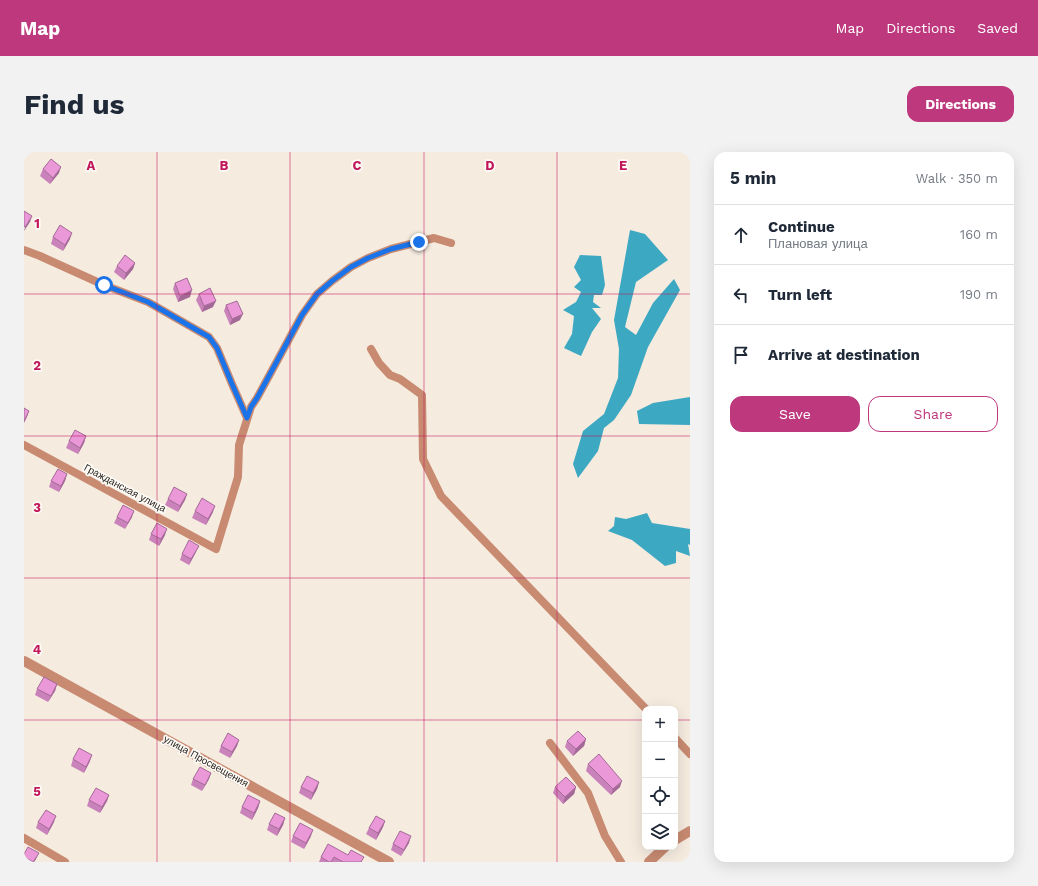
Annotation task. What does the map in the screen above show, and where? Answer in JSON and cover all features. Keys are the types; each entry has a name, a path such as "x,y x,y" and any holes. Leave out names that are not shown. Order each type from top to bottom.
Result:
{"street":[{"path":"247,418 251,407 302,315 317,294 351,267 368,258 391,249 434,238 451,243"},
{"path":"24,250 104,285 148,302 209,337 217,348 247,418"},
{"path":"371,349 379,363 390,375 400,379 422,395 423,459 441,496 643,706"},
{"name":"Гражданская улица","path":"24,445 216,549 238,477 239,445 247,418"},
{"name":"улица Просвещения","path":"24,661 388,862"},
{"path":"678,741 690,754"},
{"path":"550,743 588,793 605,836 621,862"},
{"path":"678,838 690,831"},
{"path":"24,838 65,862"},
{"path":"649,862 662,850"}],"water":[{"path":"630,230 645,234 668,260 636,282 625,327 636,335 653,303 674,279 680,290 648,347 631,395 614,420 604,428 598,451 578,478 573,464 583,431 604,414 618,378 619,349 614,320"},
{"path":"580,255 601,256 605,285 602,295 594,295 593,302 601,308 592,308 601,319 592,332 581,356 564,348 572,334 574,316 563,310 576,302 581,292 574,287 581,280 574,267"},
{"path":"690,397 690,425 639,424 637,411 653,403"},
{"path":"647,513 652,523 690,529 690,545 688,544 690,556 676,551 676,563 665,566 632,540 608,531 614,526 615,517 626,519"}],"building":[{"path":"51,159 61,167 53,178 43,169"},
{"path":"24,211 32,216 25,227 24,226"},
{"path":"60,225 72,233 65,245 53,237"},
{"path":"125,255 135,263 126,273 117,266"},
{"path":"187,278 192,290 180,296 175,283"},
{"path":"210,288 216,301 204,306 199,294"},
{"path":"237,301 243,314 232,319 226,305"},
{"path":"24,408 29,411 24,421"},
{"path":"75,430 86,436 80,448 69,441"},
{"path":"58,469 67,474 61,486 51,481"},
{"path":"174,487 187,494 180,506 168,499"},
{"path":"202,498 215,506 208,519 195,511"},
{"path":"123,505 134,511 128,523 117,517"},
{"path":"157,523 167,529 161,539 151,534"},
{"path":"189,540 199,546 191,559 182,554"},
{"path":"44,677 57,684 51,696 37,689"},
{"path":"578,731 586,739 576,749 567,741"},
{"path":"228,733 239,740 232,752 221,746"},
{"path":"79,748 92,755 86,767 73,759"},
{"path":"599,754 622,781 613,789 588,764"},
{"path":"200,767 211,773 205,785 193,779"},
{"path":"307,776 319,782 313,793 301,787"},
{"path":"566,777 576,787 565,797 555,787"},
{"path":"96,788 109,795 102,807 89,800"},
{"path":"248,795 260,801 254,813 242,807"},
{"path":"46,810 56,816 49,829 38,822"},
{"path":"275,813 285,818 279,829 269,824"},
{"path":"376,816 385,821 378,833 369,828"},
{"path":"300,823 313,830 306,843 293,836"},
{"path":"400,831 411,836 404,850 393,844"},
{"path":"328,844 348,855 351,850 364,857 361,862 343,862 334,857 331,862 329,862 321,857"},
{"path":"28,847 39,853 33,862 24,857"}],"route":[{"path":"104,285 148,302 209,337 217,348 247,418 251,407 302,315 317,294 351,267 368,258 391,249 419,242"}]}
